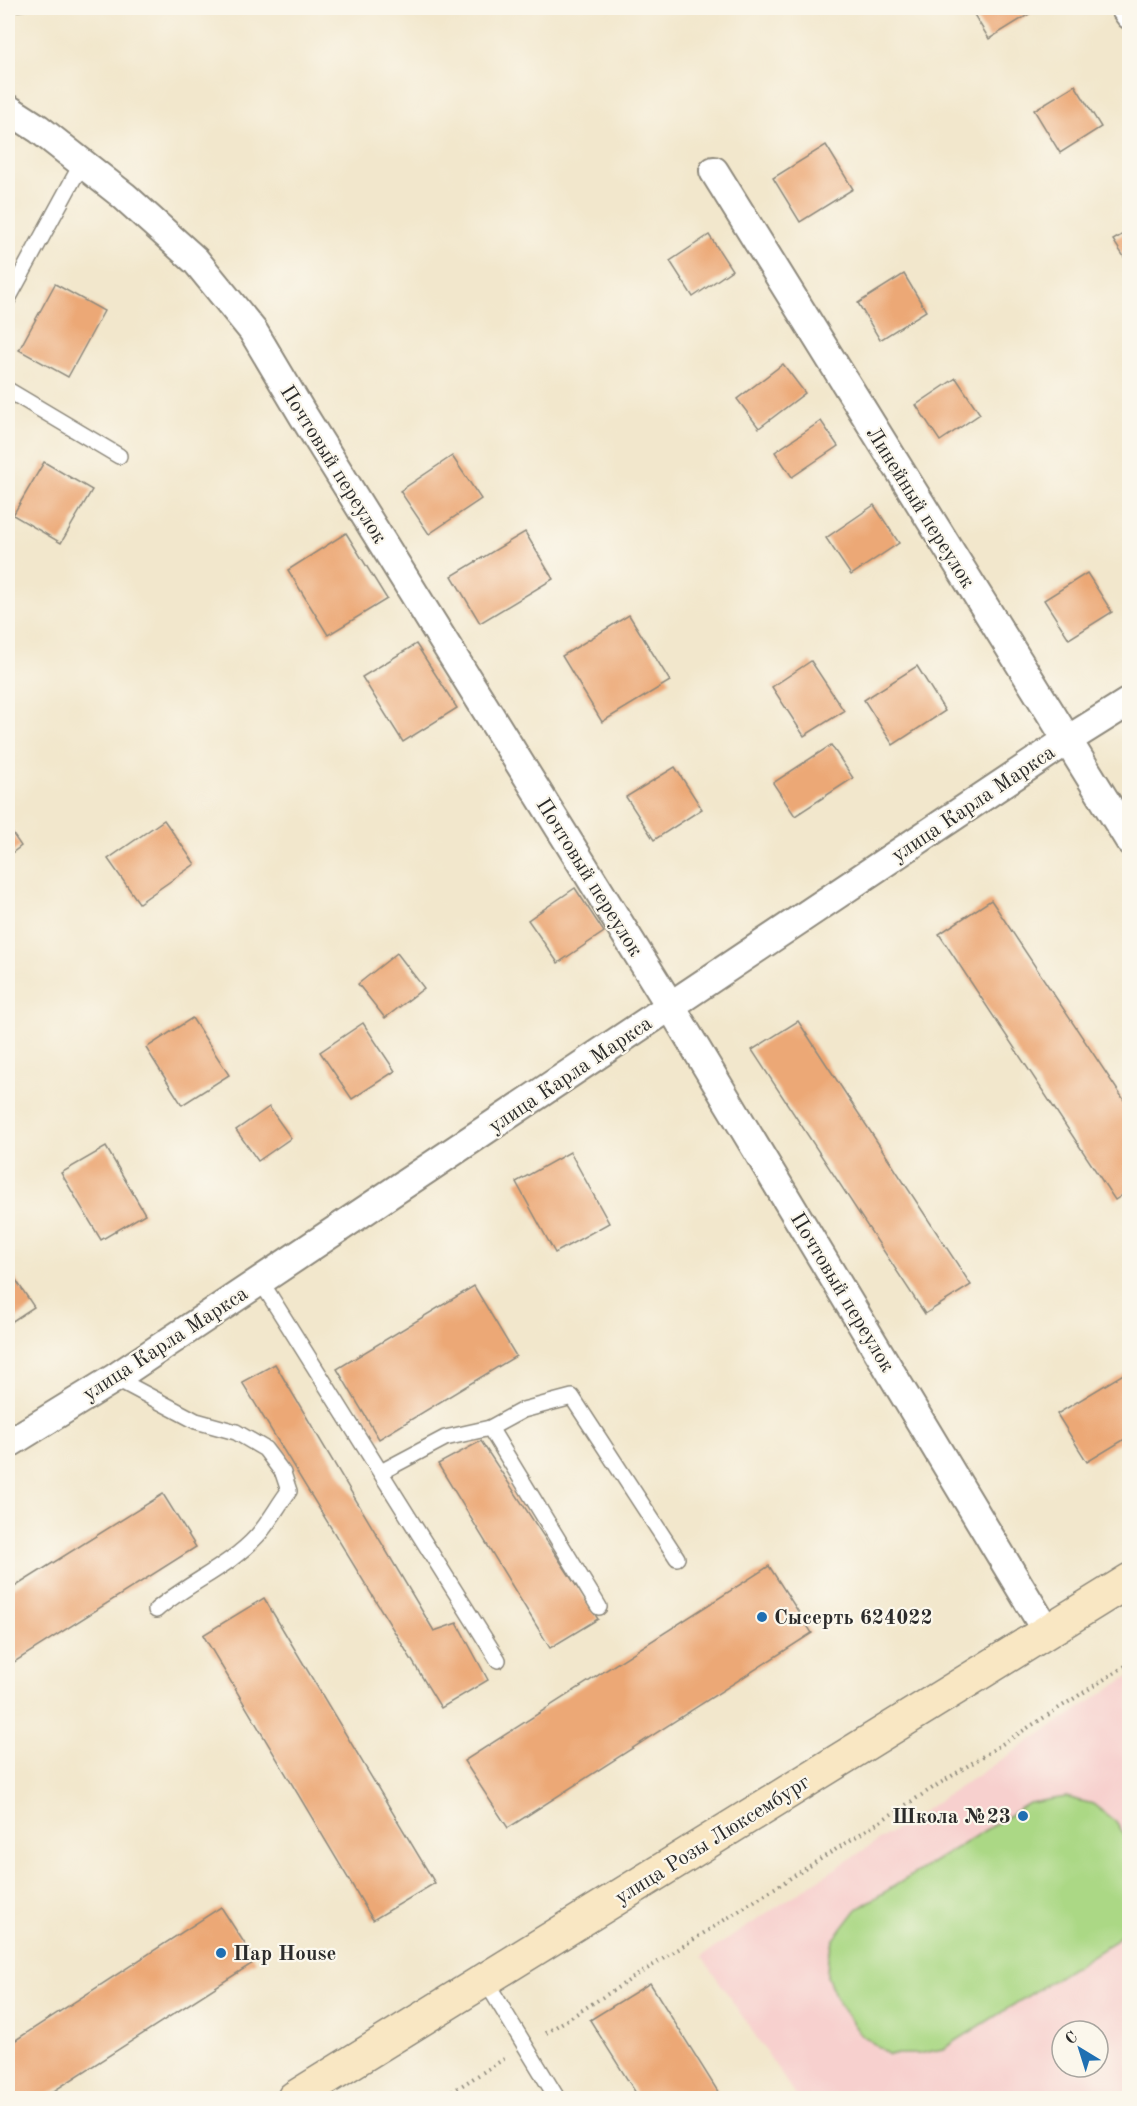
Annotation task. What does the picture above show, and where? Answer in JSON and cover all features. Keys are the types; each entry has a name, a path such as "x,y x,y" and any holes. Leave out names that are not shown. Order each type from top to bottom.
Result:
{"street":[{"path":"1125,8 1130,15"},
{"name":"Почтовый переулок","path":"8,109 39,129 124,196 196,261 253,331 670,1007 1047,1632"},
{"name":"Линейный переулок","path":"714,171 1130,841"},
{"name":"улица Карла Маркса","path":"8,1444 115,1378 1066,741 1130,701"},
{"name":"улица Розы Люксембург","path":"294,2098 1130,1580"}],"lane":[{"path":"8,299 82,163"},
{"path":"8,390 119,456"},
{"path":"260,1281 498,1660"},
{"path":"115,1378 196,1420 236,1432 266,1449 283,1473 289,1491 257,1536 230,1560 170,1598 156,1610"},
{"path":"381,1472 445,1438 490,1428 523,1410 572,1397 676,1558"},
{"path":"490,1428 599,1607"},
{"path":"484,1980 557,2098"}],"path":[{"path":"441,2098 1130,1663"}],"shaded area":[{"name":"Школа №23","path":"1129,1676 1129,2098 797,2098 702,1956"}],"green space":[{"path":"1066,1797 1093,1804 1117,1823 1129,1843 1129,1925 1114,1942 943,2049 918,2054 889,2054 861,2035 839,2004 827,1976 828,1956 834,1939 857,1909 1029,1803"}],"building":[{"path":"970,8 1039,8 989,39"},
{"path":"1075,85 1101,127 1060,153 1034,110"},
{"path":"826,145 853,189 800,222 773,178"},
{"path":"1130,230 1130,266 1113,240"},
{"path":"709,235 732,270 693,297 670,261"},
{"path":"904,274 926,311 880,340 858,303"},
{"path":"55,284 104,311 68,377 19,350"},
{"path":"783,364 805,393 759,428 737,399"},
{"path":"956,378 980,414 940,441 916,405"},
{"path":"821,421 838,446 792,477 775,452"},
{"path":"452,456 481,499 429,534 400,491"},
{"path":"44,462 92,490 61,543 13,515"},
{"path":"874,505 899,543 851,575 826,538"},
{"path":"525,532 553,579 480,623 452,576"},
{"path":"346,533 387,599 328,635 288,570"},
{"path":"1087,573 1112,612 1069,639 1044,600"},
{"path":"629,615 670,681 602,722 562,656"},
{"path":"416,644 457,708 403,742 362,677"},
{"path":"811,661 844,711 804,736 772,687"},
{"path":"917,666 945,711 893,745 864,700"},
{"path":"831,745 853,778 795,816 773,783"},
{"path":"675,767 702,809 654,840 626,797"},
{"path":"164,820 195,864 139,903 108,859"},
{"path":"8,827 21,846 8,856"},
{"path":"575,888 604,932 558,963 528,920"},
{"path":"991,900 1130,1109 1130,1190 1115,1200 939,934"},
{"path":"397,953 424,988 385,1018 358,984"},
{"path":"192,1018 229,1075 182,1105 146,1048"},
{"path":"798,1021 971,1285 925,1314 752,1050"},
{"path":"363,1023 395,1071 352,1099 320,1052"},
{"path":"269,1107 291,1138 258,1161 236,1130"},
{"path":"106,1147 145,1214 101,1240 61,1173"},
{"path":"570,1152 609,1223 555,1253 516,1182"},
{"path":"8,1268 34,1307 8,1324"},
{"path":"474,1286 516,1356 379,1439 337,1369"},
{"path":"275,1364 434,1631 457,1623 488,1680 441,1708 242,1382"},
{"path":"1130,1370 1130,1436 1087,1462 1057,1414"},
{"path":"481,1441 598,1619 550,1648 438,1464"},
{"path":"163,1494 196,1547 8,1666 8,1591"},
{"path":"769,1566 812,1633 508,1828 464,1761"},
{"path":"264,1598 435,1883 373,1920 203,1635"},
{"path":"221,1907 256,1961 43,2098 8,2098 8,2045"},
{"path":"650,1983 722,2098 639,2098 590,2020"}],"railway":[{"path":"8,10 35,8"}],"place":[{"name":"Сысерть 624022","path":"762,1617"},
{"name":"Школа №23","path":"1023,1816"},
{"name":"Пар House","path":"221,1953"}]}
